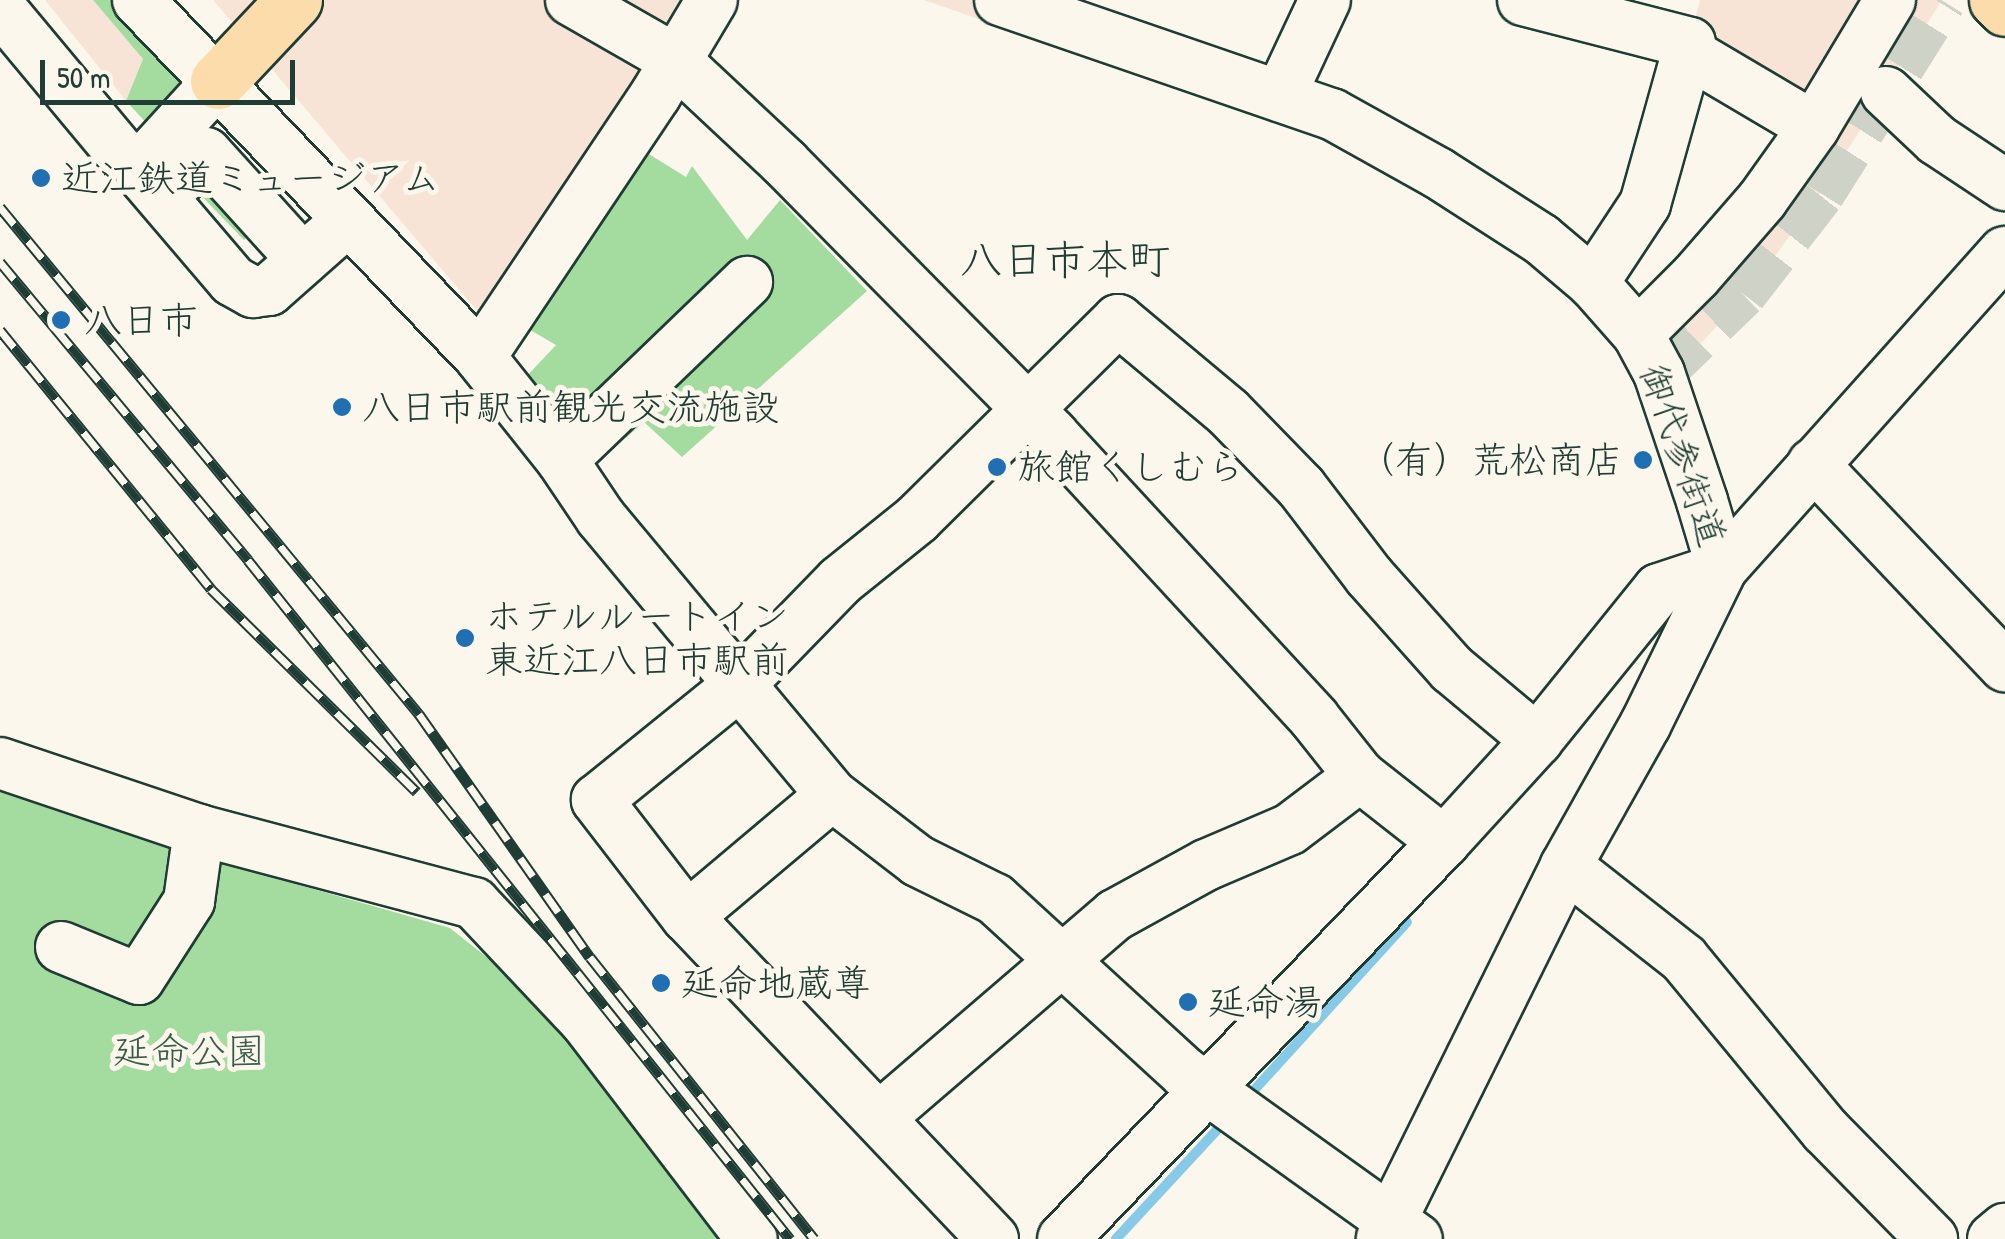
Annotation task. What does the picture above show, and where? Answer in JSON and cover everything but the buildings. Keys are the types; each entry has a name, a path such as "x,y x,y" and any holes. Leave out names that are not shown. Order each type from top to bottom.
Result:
{"main road":[{"path":"218,81 294,0"},
{"path":"1997,0 2005,8"}],"street":[{"path":"138,0 480,356 562,460 600,518 832,795 918,862 995,899 1207,1089 1396,1233"},
{"path":"570,0 674,60 799,177 1024,410 1053,435 1314,718 1360,776 1444,842"},
{"path":"480,356 656,94 712,0"},
{"name":"御代参街道","path":"1000,0 1332,114 1438,173 1541,240 1593,283 1638,334 1660,373 1722,568 1645,725 1566,866 1396,1233"},
{"path":"1280,96 1325,0"},
{"path":"1523,0 1690,43 1644,204 1593,283"},
{"path":"1638,334 1707,264 1814,127 1890,0"},
{"path":"0,8 122,154 152,180 232,281 253,292 270,290 348,220"},
{"path":"1687,52 1814,127"},
{"path":"152,180 218,81"},
{"path":"1886,92 1938,140 2005,185"},
{"path":"152,180 206,153 303,260"},
{"path":"1063,1239 1444,842 1537,740 1658,589 1722,568 2005,252"},
{"path":"562,460 747,282"},
{"path":"993,1239 687,916 596,800 739,685 840,580 917,519 1118,320 1228,412 1301,487 1369,576 1452,669 1537,740"},
{"path":"1814,464 2005,666"},
{"path":"0,763 198,830 474,904 586,1022 752,1239"},
{"path":"880,1117 1115,915 1206,865 1290,829 1360,776"},
{"path":"687,916 832,795"},
{"path":"61,947 139,979 189,902 198,830"},
{"path":"1566,866 1684,959 1825,1130 1932,1239"},
{"path":"1993,1239 2005,1228"}],"shaded area":[{"path":"45,0 93,0 143,59 126,101"},
{"path":"213,0 712,0 674,59 479,313"},
{"path":"924,0 1057,0 1510,195 1599,253 1645,314 1792,132 1692,30 1700,0 1942,0 1823,189 1748,294 1675,370 1734,518 1697,533 1643,381 1561,272 1402,178 1316,137"}],"green space":[{"path":"93,0 117,0 184,76 184,94 152,129 126,101 143,59"},
{"path":"644,151 686,177 692,166 747,240 780,200 867,291 682,457 644,422 597,463 524,379 556,345 520,324"},
{"path":"200,177 253,231 244,240 191,185"},
{"name":"延命公園","path":"0,786 223,863 450,928 494,963 636,1115 729,1239 0,1239"}],"waterway":[{"path":"1246,1099 1407,922"},
{"path":"1116,1239 1227,1119"}],"tunnel":[{"path":"1659,373 1742,293 1820,193 1941,0"}],"railway":[{"path":"0,207 419,714 590,957 814,1239"},
{"path":"0,262 248,560 790,1239"},
{"path":"0,330 211,589 417,792"}],"place":[{"name":"近江鉄道ミュージアム","path":"41,178"},
{"name":"八日市","path":"61,320"},
{"name":"八日市駅前観光交流施設","path":"342,407"},
{"name":"（有）荒松商店","path":"1643,460"},
{"name":"旅館くしむら","path":"997,467"},
{"name":"ホテルルートイン 東近江八日市駅前","path":"465,638"},
{"name":"延命地蔵尊","path":"661,983"},
{"name":"延命湯","path":"1188,1002"}],"district":[{"name":"八日市本町","path":"1065,259"}]}
